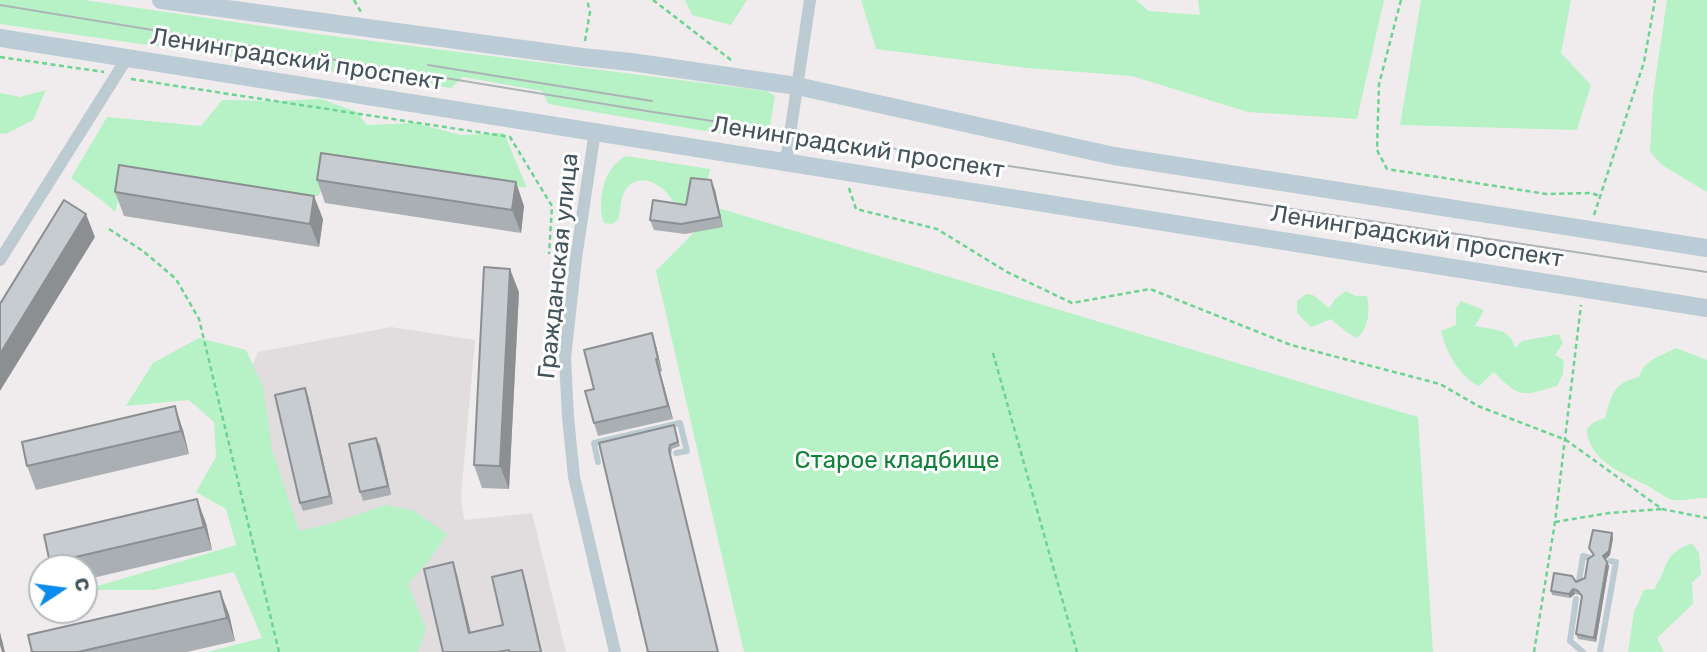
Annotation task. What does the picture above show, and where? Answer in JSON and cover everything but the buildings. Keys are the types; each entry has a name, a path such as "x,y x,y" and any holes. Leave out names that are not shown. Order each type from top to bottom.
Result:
{"main road":[{"name":"Ленинградский проспект","path":"161,0 797,86 1114,156 1707,248"},
{"name":"Ленинградский проспект","path":"0,38 1707,308"}],"street":[{"path":"786,161 810,0"},
{"path":"0,260 127,58"},
{"name":"Гражданская улица","path":"595,131 576,258 566,370 574,477 615,652"}],"lane":[{"path":"598,462 594,443 680,423 687,451 676,453"},
{"path":"1582,577 1583,556 1590,558"},
{"path":"1600,652 1610,579 1616,562 1609,561"},
{"path":"1578,602 1577,622 1570,640 1583,652"}],"path":[{"path":"583,48 590,12 587,0"},
{"path":"653,0 737,65"},
{"path":"1401,0 1379,84 1377,150 1387,169 1546,194 1591,193 1600,196"},
{"path":"1592,222 1644,62 1655,0"},
{"path":"0,57 116,74 137,81 510,137 552,206 549,254"},
{"path":"844,171 856,209 937,229 1007,272 1072,303 1150,289 1291,345 1440,384 1478,406 1566,440 1662,509"},
{"path":"108,229 143,251 177,279 200,319 279,652"},
{"path":"1534,652 1555,522 1583,289"},
{"path":"993,354 1077,652"},
{"path":"1555,522 1609,513 1662,509 1707,518"}],"shaded area":[{"path":"391,327 475,340 461,497 464,520 532,513 566,652 311,652 246,382 258,352"}],"green space":[{"path":"0,0 84,0 317,34 767,91 775,96 768,137 752,139 548,104 542,91 463,77 451,88 0,24"},
{"path":"685,0 747,0 731,25 692,15"},
{"path":"861,0 1136,0 1149,11 1200,15 1198,0 1384,0 1357,119 1248,112 1132,76 1027,68 876,49"},
{"path":"1421,0 1571,0 1561,53 1591,85 1577,130 1400,125"},
{"path":"1667,0 1707,0 1707,192 1662,165 1650,152 1653,95"},
{"path":"46,90 33,120 6,134 0,133 0,93 20,97"},
{"path":"321,99 357,112 367,125 415,123 461,135 504,133 527,188 341,157 318,196 127,170 115,212 71,178 107,117 201,126 222,100"},
{"path":"626,156 710,169 701,210 675,206 661,188 640,180 625,191 618,220 612,224 604,223 601,205 604,185 612,168"},
{"name":"Старое кладбище","path":"718,208 1418,417 1433,652 744,652 656,271"},
{"path":"1346,291 1356,296 1367,296 1368,319 1357,338 1331,319 1311,327 1297,313 1297,301 1306,294 1313,295 1329,308 1336,298"},
{"path":"1461,301 1484,310 1475,326 1505,333 1513,341 1515,348 1522,341 1559,334 1563,343 1555,355 1564,360 1563,374 1557,386 1522,393 1510,387 1494,372 1479,386 1466,377 1450,355 1441,331 1456,325 1456,308"},
{"path":"199,338 246,350 263,387 272,449 299,531 333,523 385,505 413,510 447,534 431,558 408,584 426,629 418,652 207,652 262,638 234,572 154,590 98,590 98,586 236,545 226,509 196,492 216,457 214,422 189,400 126,406 153,363"},
{"path":"1676,348 1707,360 1707,498 1673,500 1666,497 1607,464 1593,449 1589,440 1587,429 1594,422 1605,418 1612,396 1619,386 1639,377 1649,362"},
{"path":"1692,543 1699,553 1701,574 1692,583 1693,604 1657,638 1664,652 1628,652 1634,612 1644,590 1654,589 1675,552"}],"tram line":[{"path":"0,5 653,112 1707,272"},
{"path":"428,65 652,101"}]}
